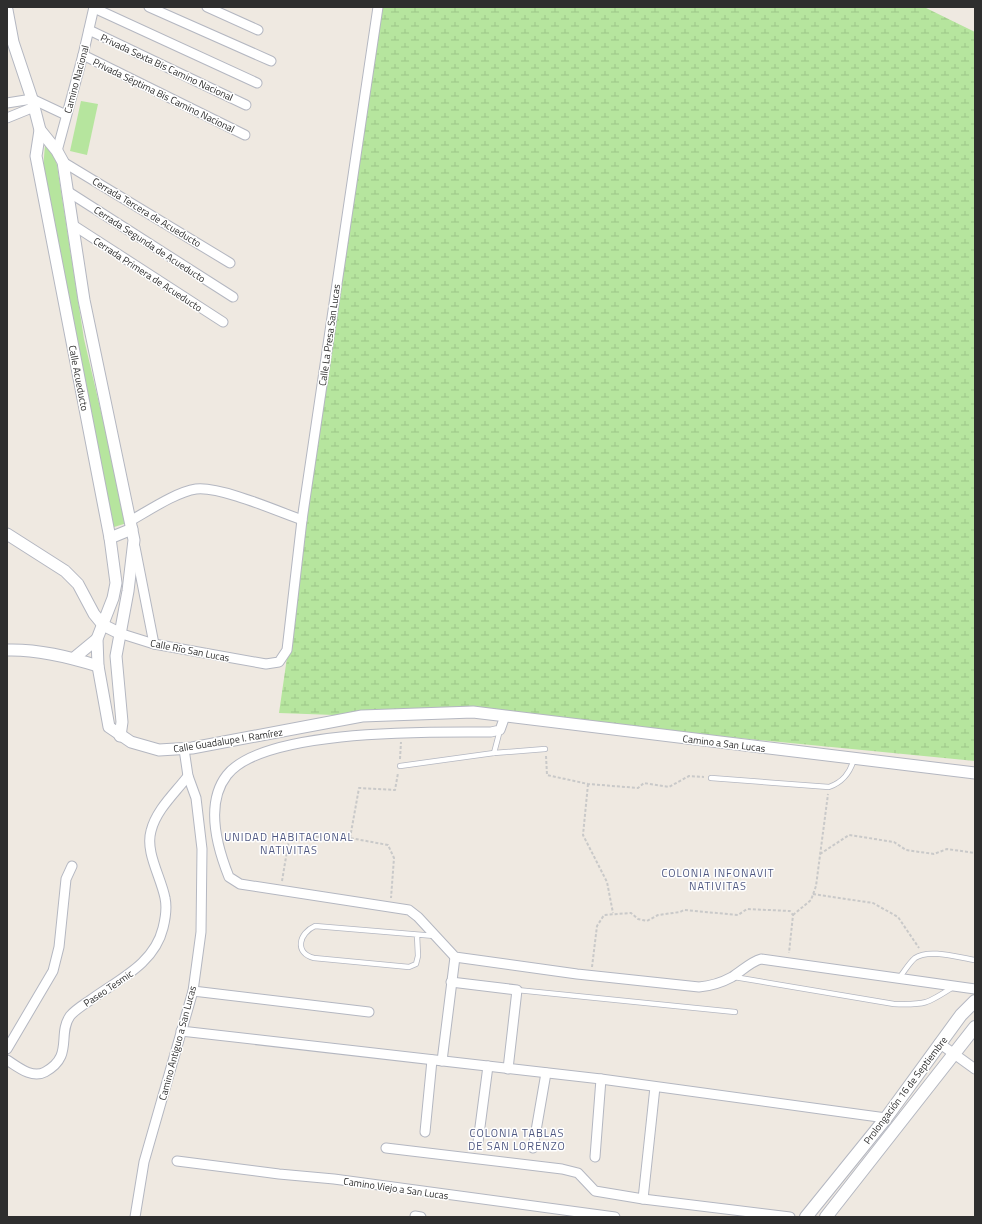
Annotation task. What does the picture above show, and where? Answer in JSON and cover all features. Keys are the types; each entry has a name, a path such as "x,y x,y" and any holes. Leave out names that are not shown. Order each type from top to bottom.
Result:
{"main road":[{"name":"Prolongación 16 de Septiembre","path":"806,1217 886,1118 960,1015 975,1001"},
{"name":"Prolongación 16 de Septiembre","path":"826,1217 953,1053 975,1027"}],"street":[{"path":"149,7 271,61"},
{"path":"207,7 258,30"},
{"name":"Calle La Presa San Lucas","path":"279,662 287,650 302,520 378,7"},
{"path":"94,8 257,83"},
{"name":"Camino Nacional","path":"57,151 83,56 94,8"},
{"name":"Calle Acueducto","path":"7,10 14,42 40,130 36,156 110,538 116,583 113,598 103,624"},
{"name":"Privada Sexta Bis Camino Nacional","path":"89,30 246,105"},
{"name":"Privada Séptima Bis Camino Nacional","path":"83,56 245,135"},
{"path":"7,103 33,103 66,115"},
{"path":"7,118 33,103"},
{"name":"Calle Acueducto","path":"40,130 57,151 63,162 93,344 154,644"},
{"name":"Cerrada Tercera de Acueducto","path":"63,162 230,263"},
{"name":"Cerrada Segunda de Acueducto","path":"67,191 233,297"},
{"name":"Cerrada Primera de Acueducto","path":"73,225 223,322"},
{"path":"110,538 182,494 196,489 214,490 302,520"},
{"path":"7,534 65,571 78,584 94,614 103,624"},
{"name":"Calle Acueducto","path":"120,736 122,722 116,656 128,590 134,540"},
{"name":"Calle Río San Lucas","path":"103,624 119,633 154,644 266,664 279,662"},
{"name":"Calle Guadalupe I. Ramírez","path":"103,624 96,639 98,666 109,727 120,736 131,742 159,750 184,749 362,716 473,712"},
{"path":"74,658 96,639"},
{"path":"7,650 23,649 74,658 98,666"},
{"path":"102,687 118,686"},
{"name":"Camino a San Lucas","path":"473,712 975,773"},
{"path":"505,716 500,730 491,732 386,733 347,736 284,747 248,759 227,775 214,808 217,839 229,877 240,884 409,910 418,917 455,957 699,987 713,986 732,977 753,961 761,959 975,989"},
{"name":"Camino Antiguo a San Lucas","path":"135,1217 144,1162 193,991 201,932 202,849 196,798 188,776 184,749"},
{"name":"Paseo Tesmic","path":"7,1060 28,1073 34,1074 44,1073 55,1065 62,1056 70,1017 94,997 138,968 157,944 163,928 166,900 149,841 151,830 158,812 188,776"},
{"path":"7,1049 53,971 59,947 66,879 72,866"},
{"path":"442,1061 455,957"},
{"path":"451,982 517,990 508,1069"},
{"path":"193,991 369,1012"},
{"path":"181,1031 546,1073 886,1118"},
{"path":"939,1043 975,1069"},
{"path":"425,1132 432,1060"},
{"path":"478,1142 488,1066"},
{"path":"533,1148 546,1073"},
{"path":"595,1157 601,1080"},
{"path":"643,1199 655,1087"},
{"path":"386,1148 562,1168 578,1173 595,1192 790,1217"},
{"name":"Camino Viejo a San Lucas","path":"177,1161 278,1174 342,1180 615,1217"}],"lane":[{"path":"494,753 500,730"},
{"path":"400,766 494,753 545,749"},
{"path":"711,778 829,787 838,784 850,771 854,759"},
{"path":"417,935 418,956 416,964 409,966 314,958 307,956 303,951 302,937 307,929 315,926 436,936"},
{"path":"899,978 915,958 923,955 948,956 975,960"},
{"path":"732,977 900,1004 919,1005 932,1001 954,987"},
{"path":"517,990 735,1012"}],"path":[{"path":"545,749 547,775 551,778 588,784 638,788 644,783 669,787 689,776 711,778"},
{"path":"350,838 358,788 395,790 400,766"},
{"path":"588,784 583,835 608,882 613,913"},
{"path":"789,963 793,915 811,900 816,886 829,787"},
{"path":"820,854 849,835 894,842 906,850 934,854 946,849 975,853"},
{"path":"280,890 289,839 296,836 350,838 388,845 394,858 390,907"},
{"path":"813,894 873,903 898,917 923,955"},
{"path":"592,975 597,926 604,915 613,913 631,913 638,920 647,921 658,915 680,912 684,910 738,915 747,909 790,911 793,915"}],"green space":[{"path":"381,7 924,7 975,32 975,761 473,712 362,716 279,713"},
{"path":"81,101 98,104 87,155 70,151"},
{"path":"45,145 55,157 57,165 84,339 127,523 111,528 43,169"}],"district":[{"name":"UNIDAD HABITACIONAL NATIVITAS","path":"289,843"},
{"name":"COLONIA INFONAVIT NATIVITAS","path":"718,879"},
{"name":"COLONIA TABLAS DE SAN LORENZO","path":"517,1139"}]}
